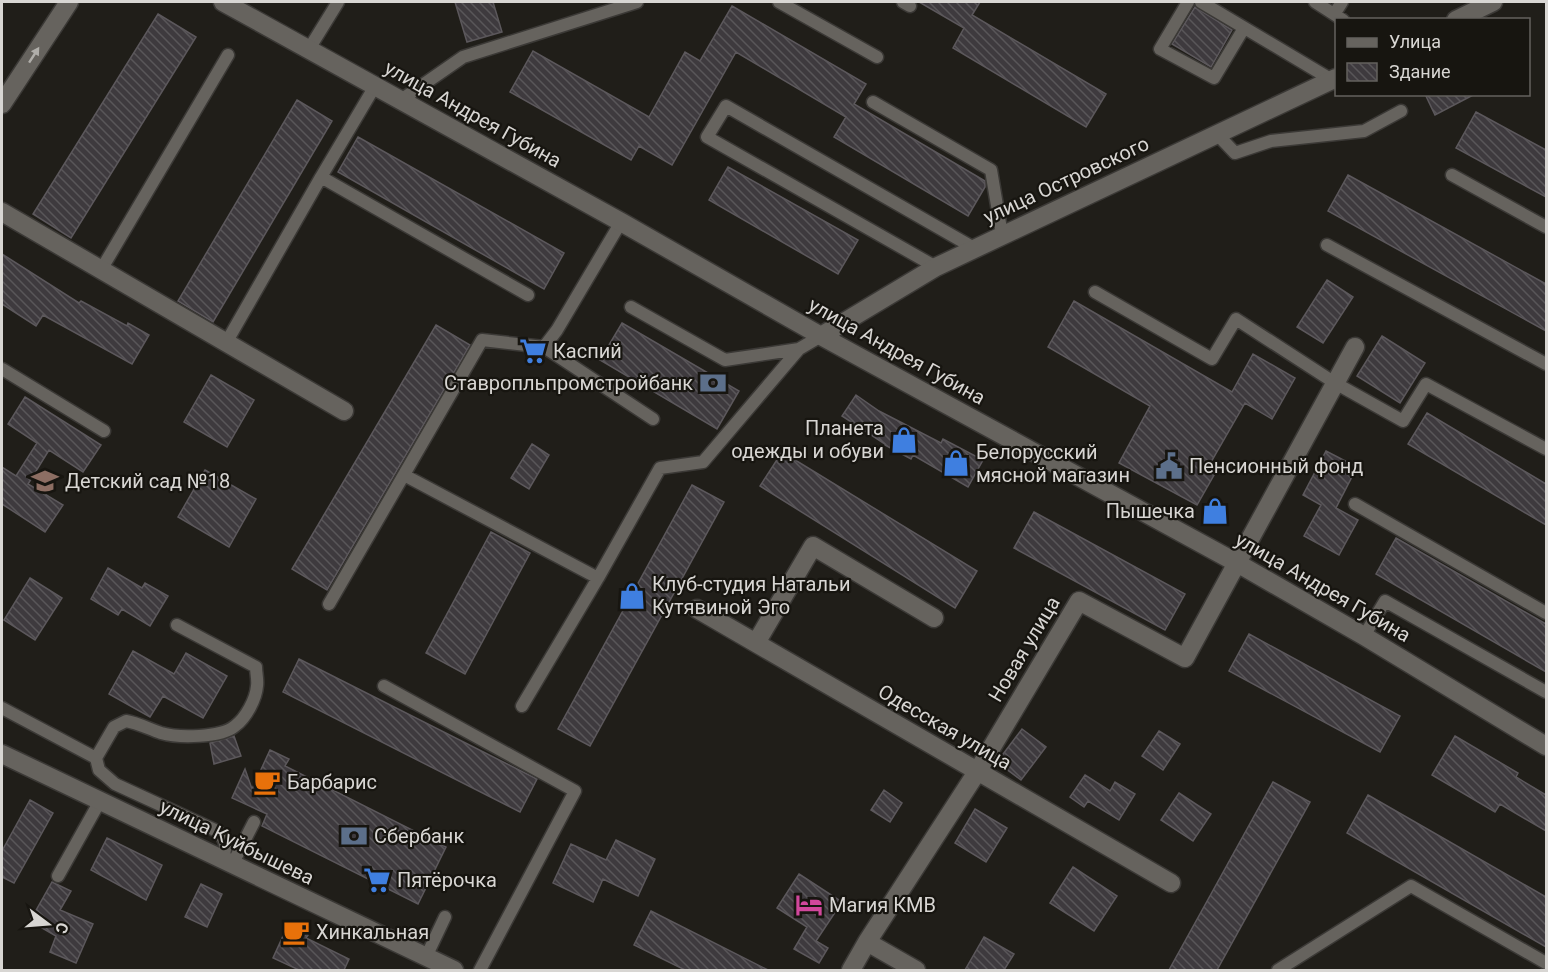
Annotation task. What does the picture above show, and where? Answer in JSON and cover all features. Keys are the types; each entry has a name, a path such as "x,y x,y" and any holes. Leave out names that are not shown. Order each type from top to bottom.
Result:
{"street":[{"path":"2,104 69,2"},
{"name":"улица Андрея Губина","path":"223,2 621,222 821,336 1237,563 1364,636 1546,746"},
{"path":"1460,18 1493,2"},
{"name":"улица Островского","path":"821,336 936,267 1334,79"},
{"path":"2,212 344,411"},
{"name":"Новая улица","path":"851,970 976,772 1079,601 1185,658 1355,347"},
{"path":"756,643 813,546 934,618"},
{"name":"Одесская улица","path":"698,609 1171,883"},
{"name":"улица Куйбышева","path":"2,754 454,970"},
{"path":"867,942 916,970"}],"lane":[{"path":"309,49 338,2"},
{"path":"401,100 464,57 637,2"},
{"path":"779,2 877,57"},
{"path":"1188,2 1161,49 1214,78 1244,28"},
{"path":"1201,2 1334,79"},
{"path":"1315,2 1339,16 1342,2"},
{"path":"101,270 228,55"},
{"path":"226,342 375,86"},
{"path":"873,102 991,170 1002,235"},
{"path":"936,267 707,137 726,106 974,248"},
{"path":"1216,133 1235,153 1271,141 1364,131 1401,111"},
{"path":"1452,175 1546,227"},
{"path":"321,177 528,295"},
{"path":"544,347 557,330 621,222"},
{"path":"1327,245 1546,364"},
{"path":"1095,292 1212,359 1236,319 1335,383 1403,421 1426,384 1546,449"},
{"path":"631,307 725,360 799,349"},
{"path":"522,706 660,468 702,462 799,349 821,336"},
{"path":"329,604 482,339 544,347 653,418"},
{"path":"2,369 104,431"},
{"path":"404,475 597,578"},
{"path":"1355,504 1546,613"},
{"path":"1364,636 1385,601 1546,692"},
{"path":"177,625 256,667 257,687 247,713 234,728 207,735 184,737 161,733 142,724 126,721 114,727 96,758 99,770 115,784 217,831 225,839 227,862"},
{"path":"384,686 575,791 480,970"},
{"path":"2,708 96,758"},
{"path":"58,876 100,801"},
{"path":"227,862 254,822"},
{"path":"1278,970 1411,886 1546,963"},
{"path":"426,957 445,917"}],"building":[{"path":"455,2 493,2 502,32 467,42"},
{"path":"919,2 980,2 972,15 1106,94 1086,127 953,48 964,28"},
{"path":"732,6 866,84 854,104 985,181 985,187 968,216 834,137 846,117 736,52 672,165 639,146 631,160 510,92 533,51 649,117 685,52 700,61"},
{"path":"1195,7 1232,30 1211,67 1172,44"},
{"path":"158,14 196,37 71,238 33,214"},
{"path":"1426,96 1471,96 1435,115"},
{"path":"297,100 332,121 213,322 178,301"},
{"path":"1476,112 1546,150 1546,197 1456,148"},
{"path":"358,137 564,253 544,289 338,172"},
{"path":"728,167 858,240 838,274 709,200"},
{"path":"1348,175 1546,284 1546,331 1328,211"},
{"path":"2,254 79,303 81,301 149,335 132,364 43,315 36,326 2,304"},
{"path":"1327,280 1353,297 1323,343 1297,327"},
{"path":"1074,301 1232,392 1253,354 1295,378 1272,419 1245,403 1210,464 1218,468 1197,505 1119,463 1150,406 1048,347"},
{"path":"622,323 739,391 717,429 600,360"},
{"path":"436,325 470,345 327,590 292,569"},
{"path":"1382,336 1425,363 1400,403 1357,376"},
{"path":"211,375 254,400 227,447 184,422"},
{"path":"856,395 879,411 941,443 943,439 983,460 968,487 913,455 911,459 885,445 842,416"},
{"path":"25,397 101,445 83,472 49,450 28,484 63,505 45,532 2,504 2,467 16,476 37,443 8,424"},
{"path":"1427,413 1546,484 1546,525 1408,444"},
{"path":"532,444 549,455 529,489 511,478"},
{"path":"1326,451 1357,467 1336,508 1358,520 1339,555 1304,536 1321,505 1303,495"},
{"path":"782,452 977,571 955,608 760,486"},
{"path":"205,470 256,499 229,547 178,517"},
{"path":"692,485 724,502 590,746 558,729"},
{"path":"1034,512 1185,594 1165,630 1014,548"},
{"path":"491,532 530,553 465,674 426,653"},
{"path":"1396,538 1546,624 1546,672 1376,574"},
{"path":"108,568 142,588 145,583 168,596 150,626 122,609 118,615 91,599"},
{"path":"30,578 62,598 35,640 4,620"},
{"path":"1249,634 1400,716 1380,752 1229,671"},
{"path":"133,651 174,674 186,653 227,676 203,718 163,696 150,717 109,694"},
{"path":"299,659 537,779 520,812 283,692"},
{"path":"1022,729 1046,747 1021,780 997,762"},
{"path":"1159,731 1180,744 1163,770 1142,756"},
{"path":"234,736 241,756 214,764 210,743"},
{"path":"1455,736 1518,773 1516,777 1546,795 1546,831 1500,804 1495,812 1432,775"},
{"name":"Сбербанк","path":"270,750 289,759 285,766 446,847 418,904 262,826 267,814 232,798 245,769 252,789"},
{"path":"1085,775 1110,791 1115,782 1135,794 1119,820 1088,801 1084,807 1070,797"},
{"path":"1273,782 1310,802 1217,970 1169,970"},
{"path":"884,790 902,803 890,822 871,810"},
{"path":"1179,793 1211,814 1193,841 1161,820"},
{"path":"1368,795 1546,897 1546,947 1347,833"},
{"path":"30,800 53,813 14,883 2,877 2,851"},
{"path":"975,809 1007,828 986,862 955,843"},
{"path":"107,838 162,865 146,900 91,870"},
{"path":"616,840 655,859 638,896 603,879 593,902 553,883 571,844 606,860"},
{"path":"1073,867 1117,896 1094,931 1050,903"},
{"name":"Магия КМВ","path":"799,874 842,902 816,941 828,948 819,963 794,949 807,927 777,908"},
{"path":"52,882 71,891 60,910 93,924 76,963 50,952 56,936 30,921"},
{"path":"201,884 222,894 207,927 185,917"},
{"path":"651,911 768,970 685,970 634,945"},
{"path":"288,925 308,935 306,938 349,959 344,970 299,970 273,958"},
{"path":"984,937 1014,954 1004,970 965,970"}],"place":[{"name":"Каспий","path":"533,351"},
{"name":"Ставропльпромстройбанк","path":"713,383"},
{"name":"Планета одежды и обуви","path":"904,440"},
{"name":"Белорусский мясной магазин","path":"956,463"},
{"name":"Пенсионный фонд","path":"1169,466"},
{"name":"Детский сад №18","path":"45,481"},
{"name":"Пышечка","path":"1215,511"},
{"name":"Клуб-студия Натальи Кутявиной Эго","path":"632,596"},
{"name":"Барбарис","path":"267,782"},
{"name":"Сбербанк","path":"354,836"},
{"name":"Пятёрочка","path":"377,880"},
{"name":"Магия КМВ","path":"809,905"},
{"name":"Хинкальная","path":"296,932"}]}
